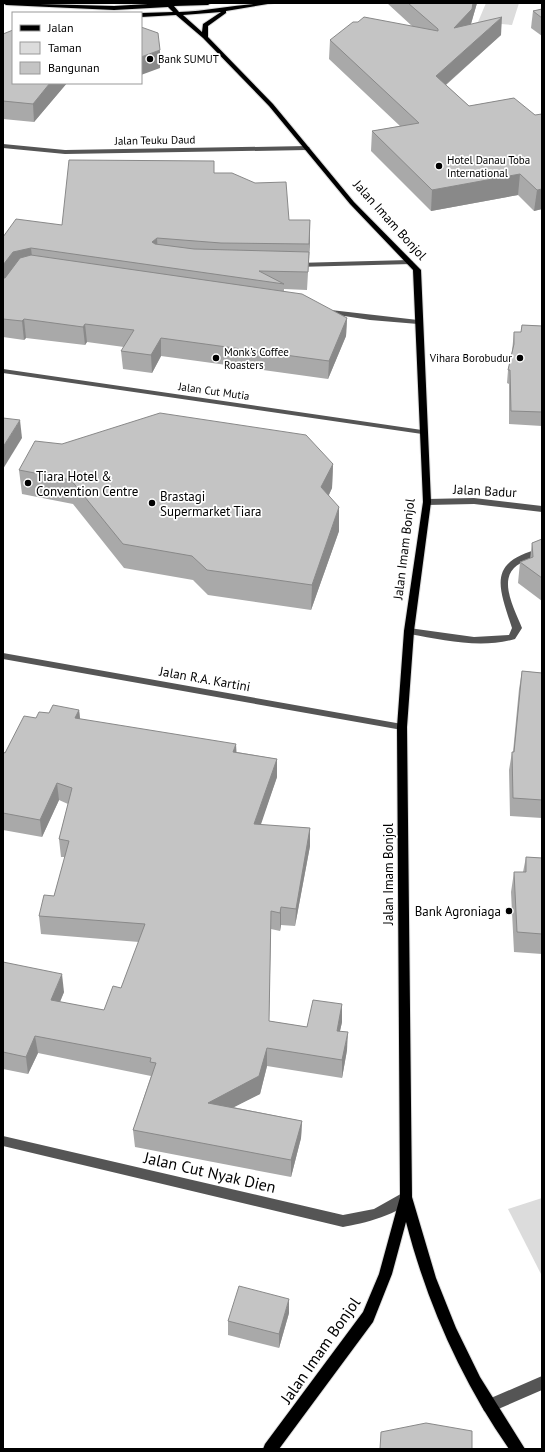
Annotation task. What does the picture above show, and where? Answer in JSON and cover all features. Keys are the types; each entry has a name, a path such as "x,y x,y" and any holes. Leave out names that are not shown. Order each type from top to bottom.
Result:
{"main road":[{"path":"6,3 114,8 208,3"},
{"path":"142,14 178,14 271,3"},
{"name":"Jalan Imam Bonjol","path":"169,4 178,14 205,37 270,105 352,203 417,270 422,432 427,502 409,631 402,727 406,1197 418,1246 434,1294 457,1347 489,1406 518,1449"},
{"path":"3,9 25,11"},
{"path":"205,37 205,26 220,14 230,9"},
{"name":"Jalan Imam Bonjol","path":"270,1449 368,1317 380,1294 388,1269 406,1197"}],"street":[{"name":"Jalan Teuku Daud","path":"3,146 65,152 307,148"},
{"path":"286,265 409,262"},
{"path":"319,310 370,318 418,322"},
{"name":"Jalan Cut Mutia","path":"3,371 422,432"},
{"name":"Jalan Badur","path":"427,502 474,501 542,509"},
{"path":"409,631 452,638 498,641 512,637 517,628 504,589 504,574 511,565 542,551"},
{"name":"Jalan R.A. Kartini","path":"3,656 402,727"},
{"name":"Jalan Cut Nyak Dien","path":"3,1141 344,1220 365,1218 386,1210 406,1197"},
{"path":"489,1406 542,1383"}],"green space":[{"path":"486,3 519,3 512,25 478,22"},
{"path":"542,1198 542,1276 508,1209"}],"building":[{"path":"408,3 473,3 472,9 454,28 502,17 436,76 469,106 514,98 535,115 542,114 542,189 537,190 520,174 432,190 372,131 419,123 330,40 353,22 358,22 364,17 438,31 438,29"},
{"path":"542,9 542,18 533,11"},
{"path":"142,27 158,33 160,50 142,57"},
{"path":"12,30 12,84 49,84 33,104 3,101 3,34"},
{"path":"69,160 214,161 214,173 232,173 255,183 286,182 289,220 310,220 309,244 221,243 157,238 152,242 155,244 194,249 309,252 308,272 259,271 284,284 31,248 13,252 3,265 3,237 16,219 62,225"},
{"path":"31,255 302,294 347,318 329,361 161,338 151,355 121,351 134,330 85,324 83,327 24,319 22,321 3,319 3,278 5,278 20,258"},
{"name":"Vihara Borobudur","path":"522,325 542,326 542,412 511,411 510,370 508,370 514,344 514,332 521,332"},
{"path":"160,413 306,435 333,464 321,487 339,507 312,585 207,570 192,556 123,544 71,480 19,470 35,441 62,444"},
{"path":"3,418 20,420 3,447"},
{"path":"542,539 542,578 520,562 533,557 532,543"},
{"path":"522,671 542,673 542,800 513,798 512,752 514,752"},
{"path":"53,705 79,710 75,718 236,744 233,752 277,759 254,824 310,828 296,909 281,907 280,913 271,911 269,1021 307,1027 313,1000 342,1004 337,1031 348,1032 342,1060 267,1048 259,1076 208,1103 302,1121 291,1160 133,1130 156,1063 150,1062 151,1058 35,1036 26,1057 3,1052 3,962 62,974 51,1000 104,1010 113,986 121,988 145,924 39,916 44,895 54,896 69,841 59,839 72,788 57,783 40,820 3,813 3,752 5,753 24,716 36,718 39,712 49,713"},
{"path":"526,857 542,858 542,934 517,932 514,872 526,872"},
{"path":"239,1286 289,1299 279,1334 228,1321"},
{"path":"426,1423 472,1431 472,1449 380,1449 381,1432"}],"place":[{"name":"Bank SUMUT","path":"150,59"},
{"name":"Hotel Danau Toba International","path":"439,166"},
{"name":"Monk's Coffee Roasters","path":"216,358"},
{"name":"Vihara Borobudur","path":"520,358"},
{"name":"Tiara Hotel & Convention Centre","path":"28,483"},
{"name":"Brastagi Supermarket Tiara","path":"152,503"},
{"name":"Bank Agroniaga","path":"509,911"}]}
